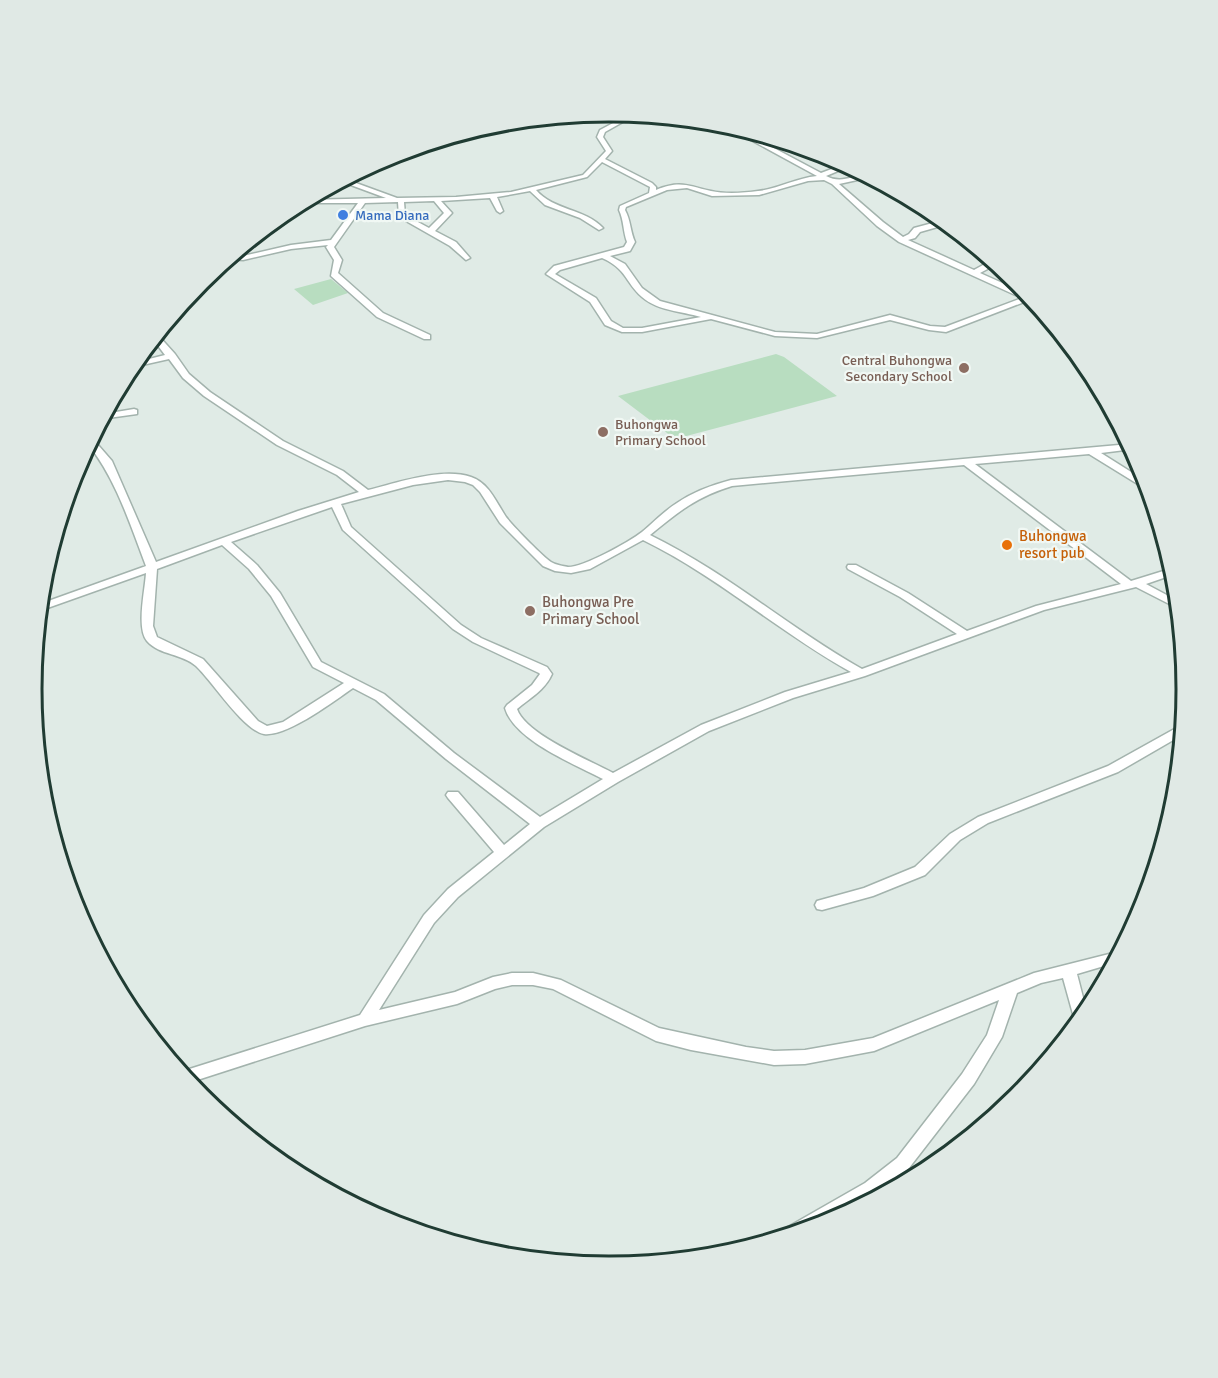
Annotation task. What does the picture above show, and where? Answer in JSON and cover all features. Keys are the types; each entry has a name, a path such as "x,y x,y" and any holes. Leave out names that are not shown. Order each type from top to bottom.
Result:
{"street":[{"path":"324,199 335,201 436,200 493,196 532,190 585,176 609,151 600,137 602,131 618,122"},
{"path":"757,141 834,183 880,224 902,240 1013,292"},
{"path":"600,159 650,184 653,187 652,192"},
{"path":"711,317 642,330 622,330 608,323 593,300 550,274 557,268 627,249 631,245 623,206 652,192 687,186 712,194 759,193 823,177 837,170"},
{"path":"834,183 857,178"},
{"path":"352,184 400,201"},
{"path":"532,190 541,202 589,218 599,228"},
{"path":"493,196 500,212"},
{"path":"430,232 448,213 436,200"},
{"path":"363,201 330,247 339,260 334,274 380,315 427,337"},
{"path":"400,201 401,216 458,247 466,258"},
{"path":"902,240 912,236 917,230 934,225"},
{"path":"243,256 332,242"},
{"path":"604,256 623,264 629,270 636,287 655,303 764,332 795,336 834,333 890,317 929,328 946,330 1023,302"},
{"path":"973,274 987,266"},
{"path":"160,342 186,376 207,394 280,442 340,473 366,493"},
{"path":"146,362 172,356"},
{"path":"112,416 134,412"},
{"path":"96,447 107,461 117,482 152,566 147,626 152,639 199,662 259,728 273,729 287,724 354,682"},
{"path":"49,604 152,566 366,493 448,477 467,478 484,490 504,520 529,547 547,564 559,569 586,567 643,536 680,505 730,483 1122,448"},
{"path":"1090,450 1136,479"},
{"path":"966,462 1133,584 1169,602"},
{"path":"335,503 347,528 457,627 477,640 543,670 546,674 543,682 517,701 511,708 512,715 537,738 613,779"},
{"path":"643,536 674,550 708,570 816,647 861,674"},
{"path":"225,542 253,567 276,595 317,664 380,697 450,756 539,824"},
{"path":"852,567 904,595 964,634"},
{"path":"365,1020 429,919 453,893 539,824 613,779 705,729 743,712 789,695 861,674 964,634 1040,608 1164,574"},
{"path":"822,905 868,892 920,871 955,837 983,820 1113,769 1174,734"},
{"path":"453,795 502,852"},
{"path":"196,1077 365,1020 457,998 493,983 512,979 533,979 556,984 656,1034 746,1054 774,1058 805,1057 874,1044 1039,978 1107,959"},
{"path":"1069,971 1078,1007"},
{"path":"839,1207 871,1189 903,1163 968,1079 993,1037 1010,990"}],"green space":[{"path":"331,279 348,293 313,305 294,289"},
{"path":"776,354 784,357 837,396 675,439 618,396"}],"place":[{"name":"Mama Diana","path":"343,215"},
{"name":"Central Buhongwa Secondary School","path":"964,368"},
{"name":"Buhongwa Primary School","path":"603,432"},
{"name":"Buhongwa resort pub","path":"1007,545"},
{"name":"Buhongwa Pre Primary School","path":"530,611"}]}
